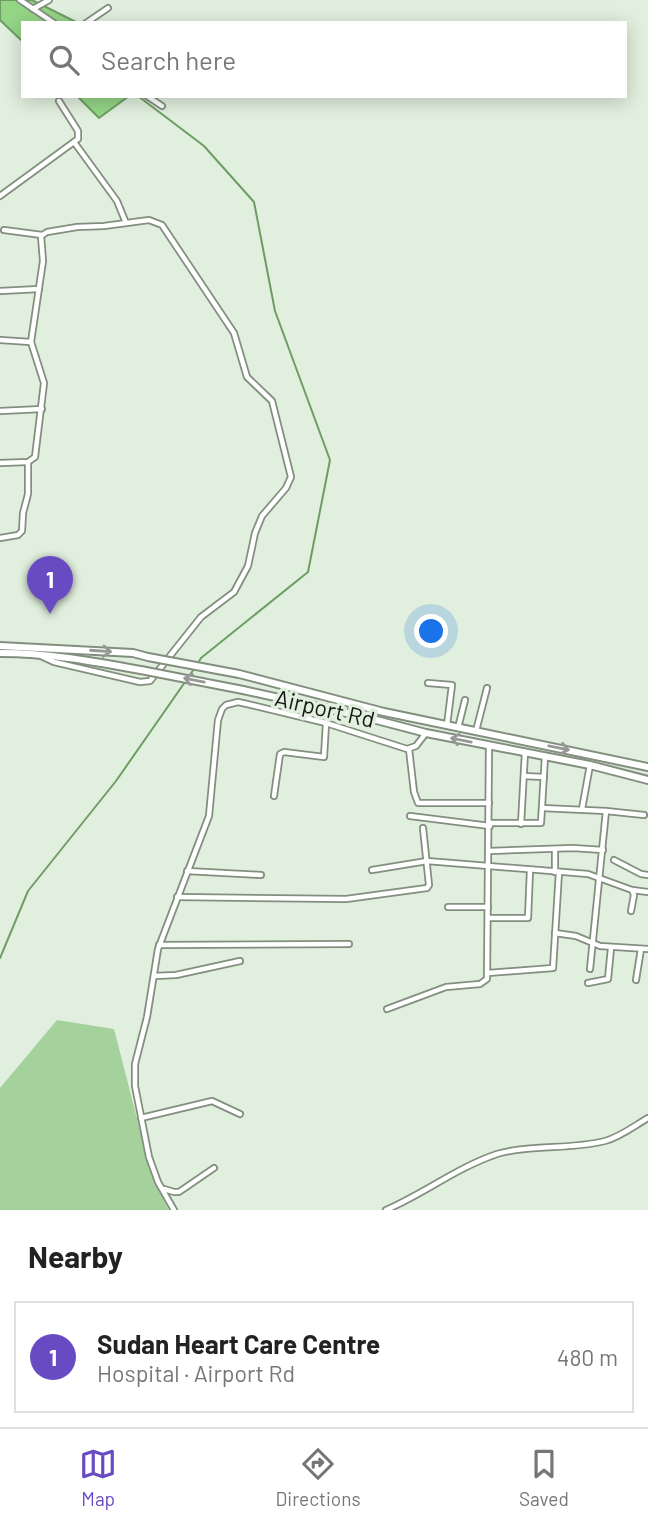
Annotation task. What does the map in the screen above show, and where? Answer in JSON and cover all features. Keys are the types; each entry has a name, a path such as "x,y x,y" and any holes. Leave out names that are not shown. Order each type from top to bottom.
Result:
{"main road":[{"path":"0,646 120,652 148,657 239,674 384,712 648,767"},
{"name":"Airport Rd","path":"0,653 37,653 146,671 648,779"}],"street":[{"path":"20,0 51,21"},
{"path":"33,9 49,0"},
{"path":"89,21 108,8"},
{"path":"151,98 162,106"},
{"path":"0,196 78,139 78,131 59,101"},
{"path":"74,142 117,201 125,223"},
{"path":"4,230 43,235 65,228 149,220 162,225 231,327 247,377 268,396 275,408 290,477 286,488 262,516 255,533 248,566 234,592 201,618 150,681 140,682 59,663 37,653"},
{"path":"0,463 28,462 35,457 42,409 43,376 31,342 43,261 43,235"},
{"path":"0,291 38,289"},
{"path":"0,340 31,342"},
{"path":"0,411 42,409"},
{"path":"0,538 18,535 22,531 28,490 28,462"},
{"path":"428,683 452,685 447,725"},
{"path":"476,731 487,688"},
{"path":"458,728 465,700"},
{"path":"174,1210 149,1157 135,1086 135,1064 147,1017 159,945 209,816 218,720 222,709 232,703 247,704 326,723 410,749 417,745 426,733"},
{"path":"274,796 280,754 284,752 324,757 326,723"},
{"path":"387,1009 446,987 483,984 488,973 489,745"},
{"path":"410,749 414,792 418,803 489,803"},
{"path":"521,824 525,752"},
{"path":"410,816 490,825 540,824 545,756"},
{"path":"582,809 590,765"},
{"path":"524,776 544,777"},
{"path":"542,808 644,815"},
{"path":"590,969 606,811"},
{"path":"177,897 346,899 428,888 423,828"},
{"path":"488,973 552,969 557,872 555,849"},
{"path":"489,851 603,850"},
{"path":"614,860 648,875"},
{"path":"372,870 427,861 587,874 632,890 648,892"},
{"path":"488,918 528,918 530,870"},
{"path":"187,871 261,875"},
{"path":"631,911 634,895 632,890"},
{"path":"448,907 488,907"},
{"path":"555,933 576,936 592,945 648,949"},
{"path":"159,945 349,944"},
{"path":"588,984 608,979 611,948"},
{"path":"636,980 641,949"},
{"path":"154,976 176,975 240,961"},
{"path":"141,1118 212,1101 240,1114"},
{"path":"386,1210 418,1195 453,1172 496,1155 606,1140 648,1118"},
{"path":"162,1188 179,1192 214,1168"}],"shaded area":[{"path":"0,0 32,0 74,21 21,21 21,40 0,20"},
{"path":"79,98 126,98 99,118"},
{"path":"57,1020 114,1029 152,1177 169,1210 0,1210 0,1088"}],"waterway":[{"path":"141,98 204,146 254,202 275,311 330,460 308,572 198,663"},
{"path":"188,677 195,668"},
{"path":"0,958 28,891 116,781 185,682"}],"place":[{"name":"Sudan Heart Care Centre","path":"50,614"}]}
